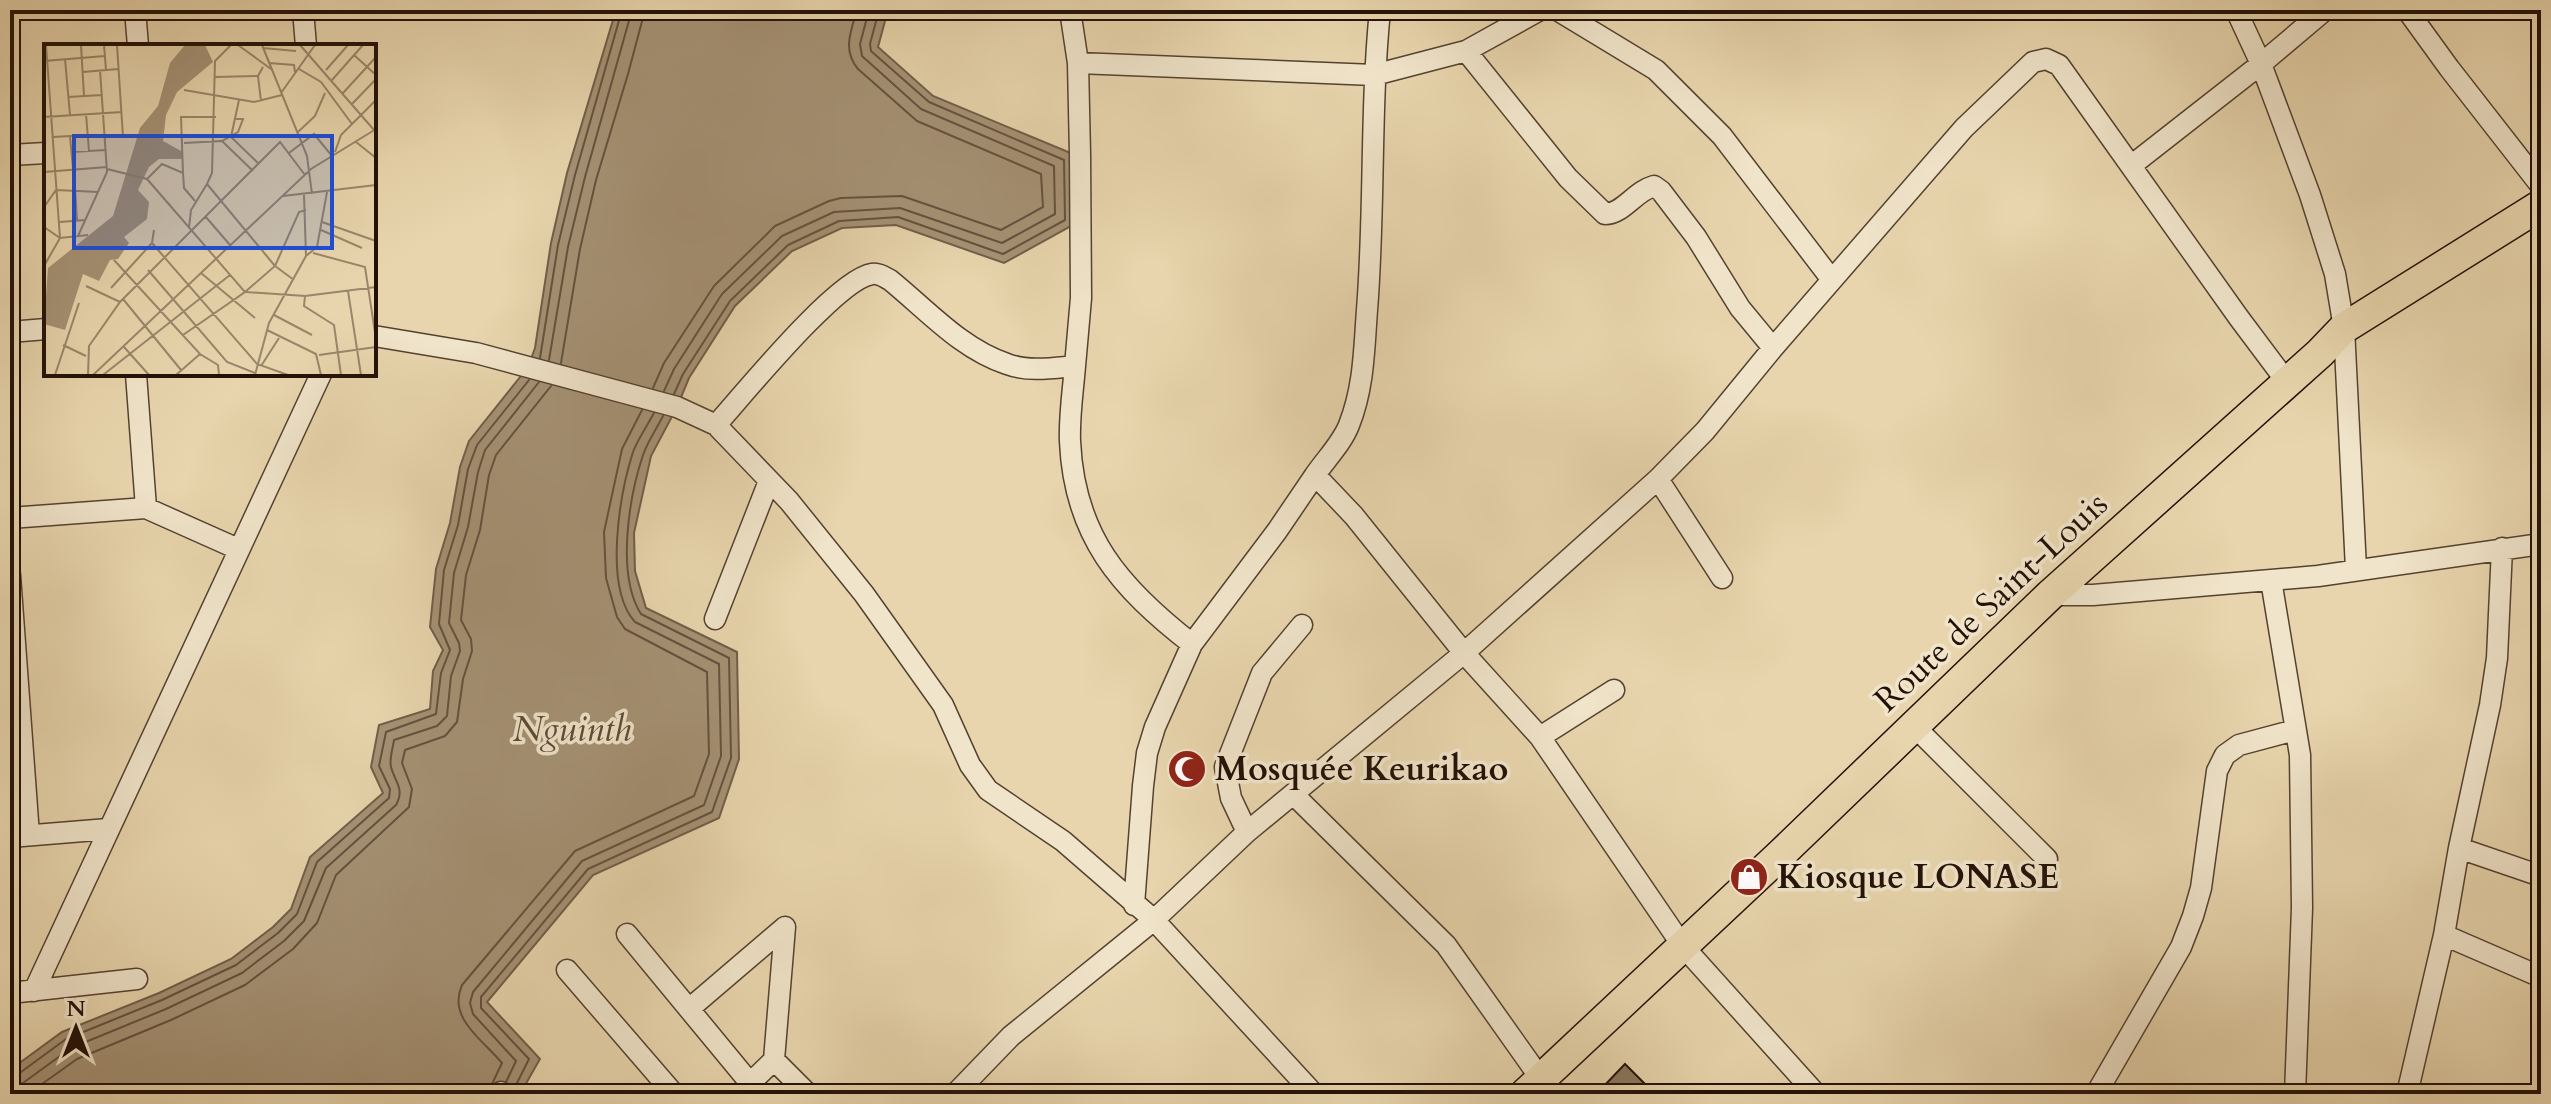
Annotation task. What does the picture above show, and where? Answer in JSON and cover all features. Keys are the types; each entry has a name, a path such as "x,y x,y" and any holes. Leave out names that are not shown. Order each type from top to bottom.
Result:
{"main road":[{"name":"Route de Saint-Louis","path":"1533,1086 1781,854 2050,595 2344,328 2541,205"}],"street":[{"path":"135,10 138,44"},
{"path":"303,10 306,44"},
{"path":"1070,10 1078,63 1081,298 1070,438 1074,480 1082,515 1112,570 1151,612 1192,644"},
{"path":"1134,905 1147,753 1155,727 1192,644 1348,429 1358,400 1365,364 1372,231 1374,75 1380,10"},
{"path":"1078,63 1374,75 1466,51 1540,10"},
{"path":"1557,10 1656,70 1722,136 1832,280"},
{"path":"2236,10 2261,64 2310,195 2335,274 2344,328 2356,569"},
{"path":"2132,165 2325,10"},
{"path":"2407,10 2541,186"},
{"path":"1466,51 1568,178 1605,214 1613,213 1646,188 1654,186 1661,191 1696,237 1740,308 1773,348"},
{"path":"955,1094 1011,1036 1154,920 1247,832 1464,653 1658,479 1705,431 1964,128 2033,62 2046,59 2059,65 2287,382"},
{"path":"10,155 44,153"},
{"path":"716,425 807,322 863,277 872,274 890,280 958,338 1007,364 1033,369 1075,366"},
{"path":"10,332 44,329"},
{"path":"376,336 476,353 677,407 716,425 769,481 864,594 943,705 970,765 988,790 1063,841 1154,920 1314,1094"},
{"path":"136,376 146,508"},
{"path":"34,991 320,376"},
{"path":"1315,475 1354,516 1464,653 1540,737 1682,945 1816,1094"},
{"path":"1658,479 1722,578"},
{"path":"715,619 769,481"},
{"path":"10,518 146,508 238,549"},
{"path":"2050,595 2093,595 2318,576 2541,544"},
{"path":"2407,1094 2444,935 2490,705 2497,658 2502,548"},
{"path":"10,575 20,836 108,829"},
{"path":"2271,580 2300,755 2302,908 2295,1094"},
{"path":"1247,832 1231,798 1225,767 1262,673 1302,625"},
{"path":"1540,737 1614,690"},
{"path":"1914,726 2047,859"},
{"path":"2096,1094 2181,947 2189,927 2201,888 2217,771 2225,755 2239,745 2295,730"},
{"path":"1294,795 1446,945 1533,1086"},
{"path":"2459,848 2541,876"},
{"path":"627,934 689,1009 744,1088 774,1060 785,927 689,1009"},
{"path":"2444,935 2541,977"},
{"path":"567,970 674,1094"},
{"path":"10,993 137,979"},
{"path":"774,1060 808,1094"}],"water":[{"name":"Nguinth","path":"616,10 888,10 878,47 933,96 1073,154 1073,225 1004,263 896,225 842,228 792,251 735,306 689,378 651,456 634,533 635,571 646,608 737,652 739,759 719,818 593,875 487,1002 540,1059 520,1094 10,1094 10,1070 62,1032 159,993 231,959 273,927 291,909 310,857 383,793 371,767 379,725 430,709 433,671 443,650 430,627 436,569 450,523 460,467 469,441 528,367 535,348 551,243 567,173"}],"building":[{"path":"1625,1064 1655,1094 1603,1094 1600,1090"}],"place":[{"name":"Mosquée Keurikao","path":"1187,769"},
{"name":"Kiosque LONASE","path":"1749,877"}]}
